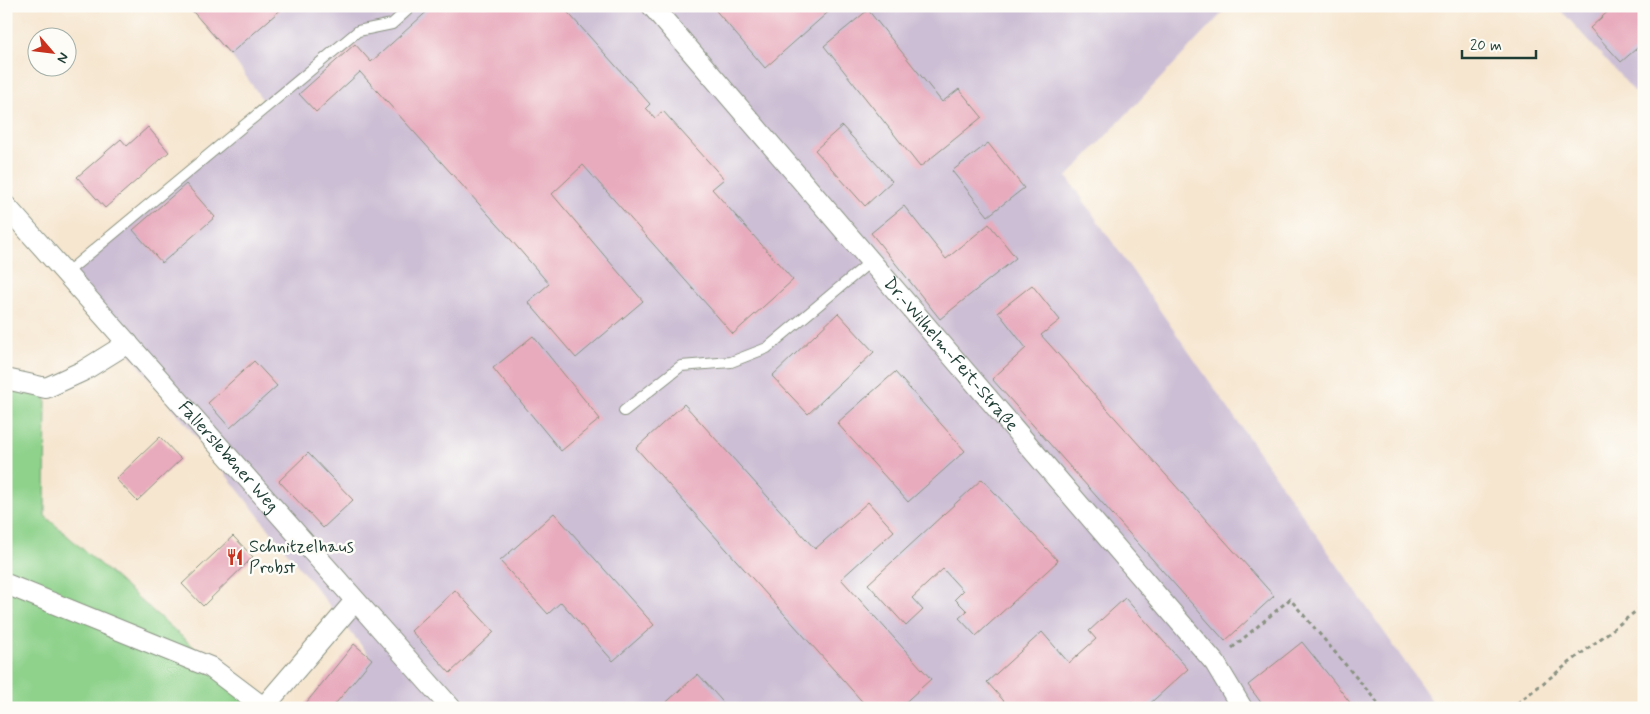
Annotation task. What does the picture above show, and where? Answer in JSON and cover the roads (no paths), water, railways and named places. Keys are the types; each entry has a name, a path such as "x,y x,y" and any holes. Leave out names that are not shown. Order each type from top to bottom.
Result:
{"street":[{"name":"Dr.-Wilhelm-Feit-Straße","path":"652,6 1215,663 1242,708"},
{"name":"Fallerslebener Weg","path":"6,206 451,708"},
{"path":"6,378 46,388 83,371 128,343"},
{"path":"6,584 210,666 263,708 355,601"}],"lane":[{"path":"66,273 358,31 392,24 412,6"},
{"path":"624,411 681,366 731,362 767,348 870,262"}],"place":[{"name":"Schnitzelhaus Probst","path":"235,557"}]}
